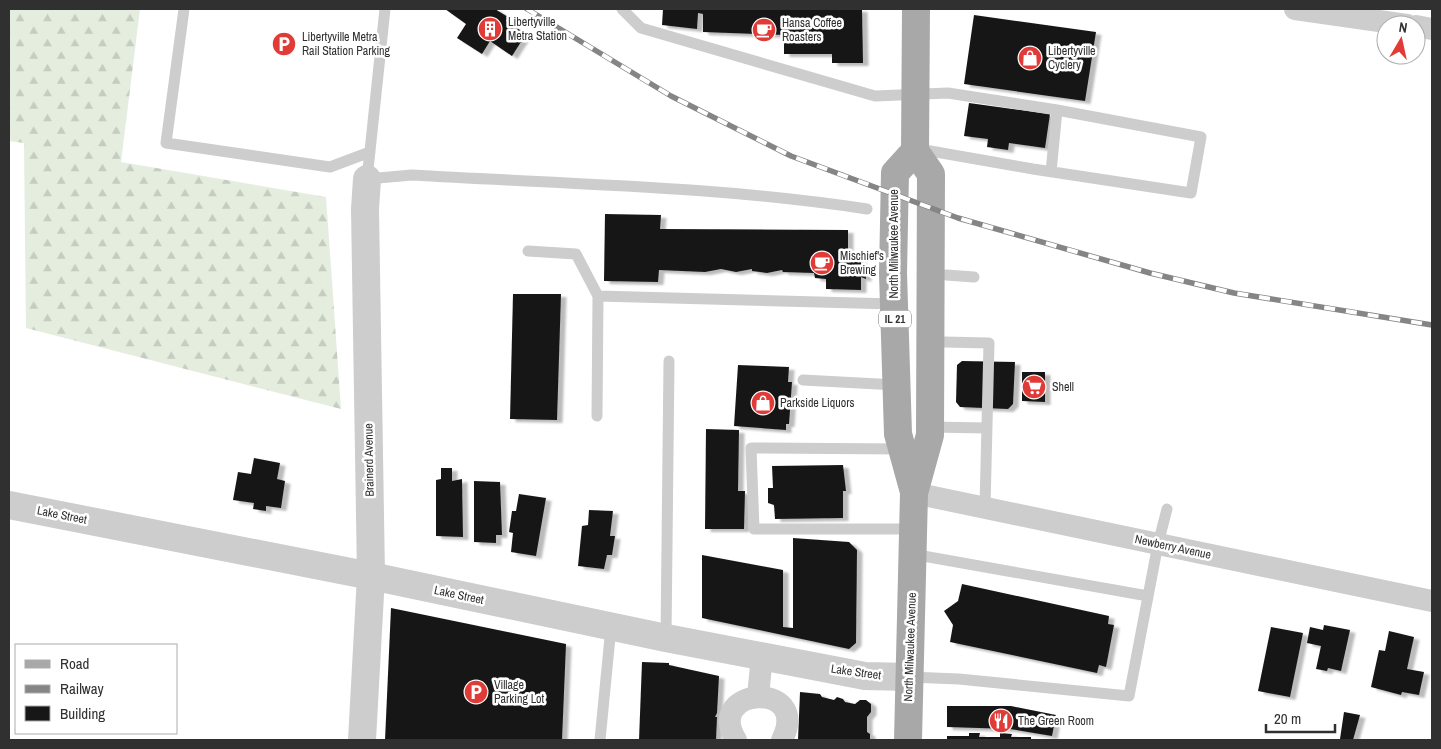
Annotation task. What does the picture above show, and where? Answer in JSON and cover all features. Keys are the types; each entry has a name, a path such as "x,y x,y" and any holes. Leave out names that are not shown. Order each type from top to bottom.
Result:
{"main road":[{"path":"914,149 916,9"},
{"name":"North Milwaukee Avenue","path":"908,740 914,493 930,435 931,174 914,149 895,173 894,304 898,434 914,493"}],"street":[{"path":"1295,9 1376,21"},
{"name":"Brainerd Avenue","path":"362,740 371,576 365,209 368,165"},
{"name":"Newberry Avenue","path":"914,493 1432,601"},
{"name":"Lake Street","path":"9,505 371,576 666,638 865,676 909,677"},
{"path":"758,696 762,656"},
{"path":"736,740 731,730 734,710 748,698 758,696 767,697 782,707 788,724 782,740"}],"lane":[{"path":"184,9 166,143 330,167 368,165 412,175 705,191 810,200 867,209"},
{"path":"368,165 385,9"},
{"path":"622,9 641,28 875,96 948,93 1057,110 1201,137 1191,193 914,149"},
{"path":"1051,172 1057,110"},
{"path":"528,251 576,254 598,296 597,416"},
{"path":"946,274 974,277"},
{"path":"598,296 894,304"},
{"path":"944,342 989,343 986,507"},
{"path":"666,638 669,361"},
{"path":"803,380 897,385"},
{"path":"930,427 987,428"},
{"path":"902,449 751,448 754,529 913,541 1148,596"},
{"path":"909,677 959,679 1129,696 1158,544 1167,509"},
{"path":"600,740 611,627"}],"green space":[{"path":"9,9 140,9 121,162 326,197 341,409 26,328 24,143 9,141"}],"building":[{"name":"Libertyville Metra Station","path":"445,9 495,9 508,17 506,21 526,34 512,56 490,41 482,54 457,38 466,24"},
{"path":"663,9 862,9 863,63 832,63 832,54 784,54 784,35 703,32 703,14 698,13 697,29 662,25"},
{"name":"Libertyville Cyclery","path":"974,15 1096,32 1085,101 964,84"},
{"path":"969,103 1050,114 1045,148 1009,143 1008,150 987,147 988,139 964,136"},
{"path":"605,214 661,215 660,229 848,230 848,251 861,251 861,265 865,263 866,279 861,277 861,290 826,289 826,279 815,278 814,273 783,272 782,270 767,273 752,271 752,269 736,272 721,269 705,272 659,270 658,282 604,281"},
{"path":"513,294 561,294 557,420 510,419"},
{"path":"962,361 1015,362 1013,404 1008,409 960,407 956,402 957,365"},
{"name":"Parkside Liquors","path":"738,365 789,367 788,382 792,382 789,424 786,424 786,430 734,426"},
{"name":"Shell","path":"1022,372 1045,372 1045,402 1022,401"},
{"path":"706,429 739,430 738,491 745,491 744,529 705,529"},
{"path":"254,458 280,463 277,479 285,481 281,508 266,506 266,511 253,509 254,503 233,500 238,472 251,474"},
{"path":"843,465 846,491 843,491 843,518 775,519 774,505 768,503 768,488 773,488 772,466"},
{"path":"441,468 452,468 452,481 462,479 463,537 436,536 436,480 441,479"},
{"path":"474,481 500,482 502,535 496,535 496,543 474,542"},
{"path":"519,494 546,498 536,556 511,552 513,533 509,532 512,511 516,511"},
{"path":"589,510 613,511 610,536 615,536 612,555 607,555 604,569 578,566 582,526 588,525"},
{"path":"793,538 849,542 857,550 856,643 849,649 702,618 702,555 783,570 783,627 793,628"},
{"path":"962,584 1109,616 1108,624 1114,625 1106,667 1099,665 1097,673 950,642 953,625 944,611 958,601"},
{"name":"Village Parking Lot","path":"391,608 566,644 562,740 385,740"},
{"path":"1324,625 1350,630 1341,671 1328,668 1327,671 1316,669 1321,646 1307,643 1310,627 1323,630"},
{"path":"1271,627 1303,633 1290,697 1258,691"},
{"path":"1389,631 1414,637 1407,669 1424,672 1419,695 1402,692 1401,695 1371,687 1379,650 1385,651"},
{"path":"642,662 669,663 669,665 719,676 717,713 715,717 717,717 716,740 639,740"},
{"path":"800,692 820,694 822,697 834,700 837,697 845,702 855,704 860,700 866,700 871,704 871,712 867,717 867,732 870,734 870,740 798,740"},
{"name":"The Green Room","path":"947,706 1011,706 1056,715 1052,736 1010,729 947,727"},
{"path":"1344,712 1360,715 1353,740 1340,739"},
{"path":"969,733 980,733 979,737 1000,737 1000,733 1012,734 1011,737 1031,737 1031,740 947,740 947,736 969,736"}],"railway":[{"path":"527,9 671,96 791,156 958,218 1150,273 1234,293 1432,325"}],"place":[{"name":"Libertyville Metra Station","path":"490,29"},
{"name":"Hansa Coffee Roasters","path":"764,30"},
{"name":"Libertyville Metra Rail Station Parking","path":"284,44"},
{"name":"Libertyville Cyclery","path":"1030,58"},
{"name":"Mischief's Brewing","path":"822,263"},
{"name":"Shell","path":"1034,387"},
{"name":"Parkside Liquors","path":"763,403"},
{"name":"Village Parking Lot","path":"476,692"},
{"name":"The Green Room","path":"1001,721"}]}
